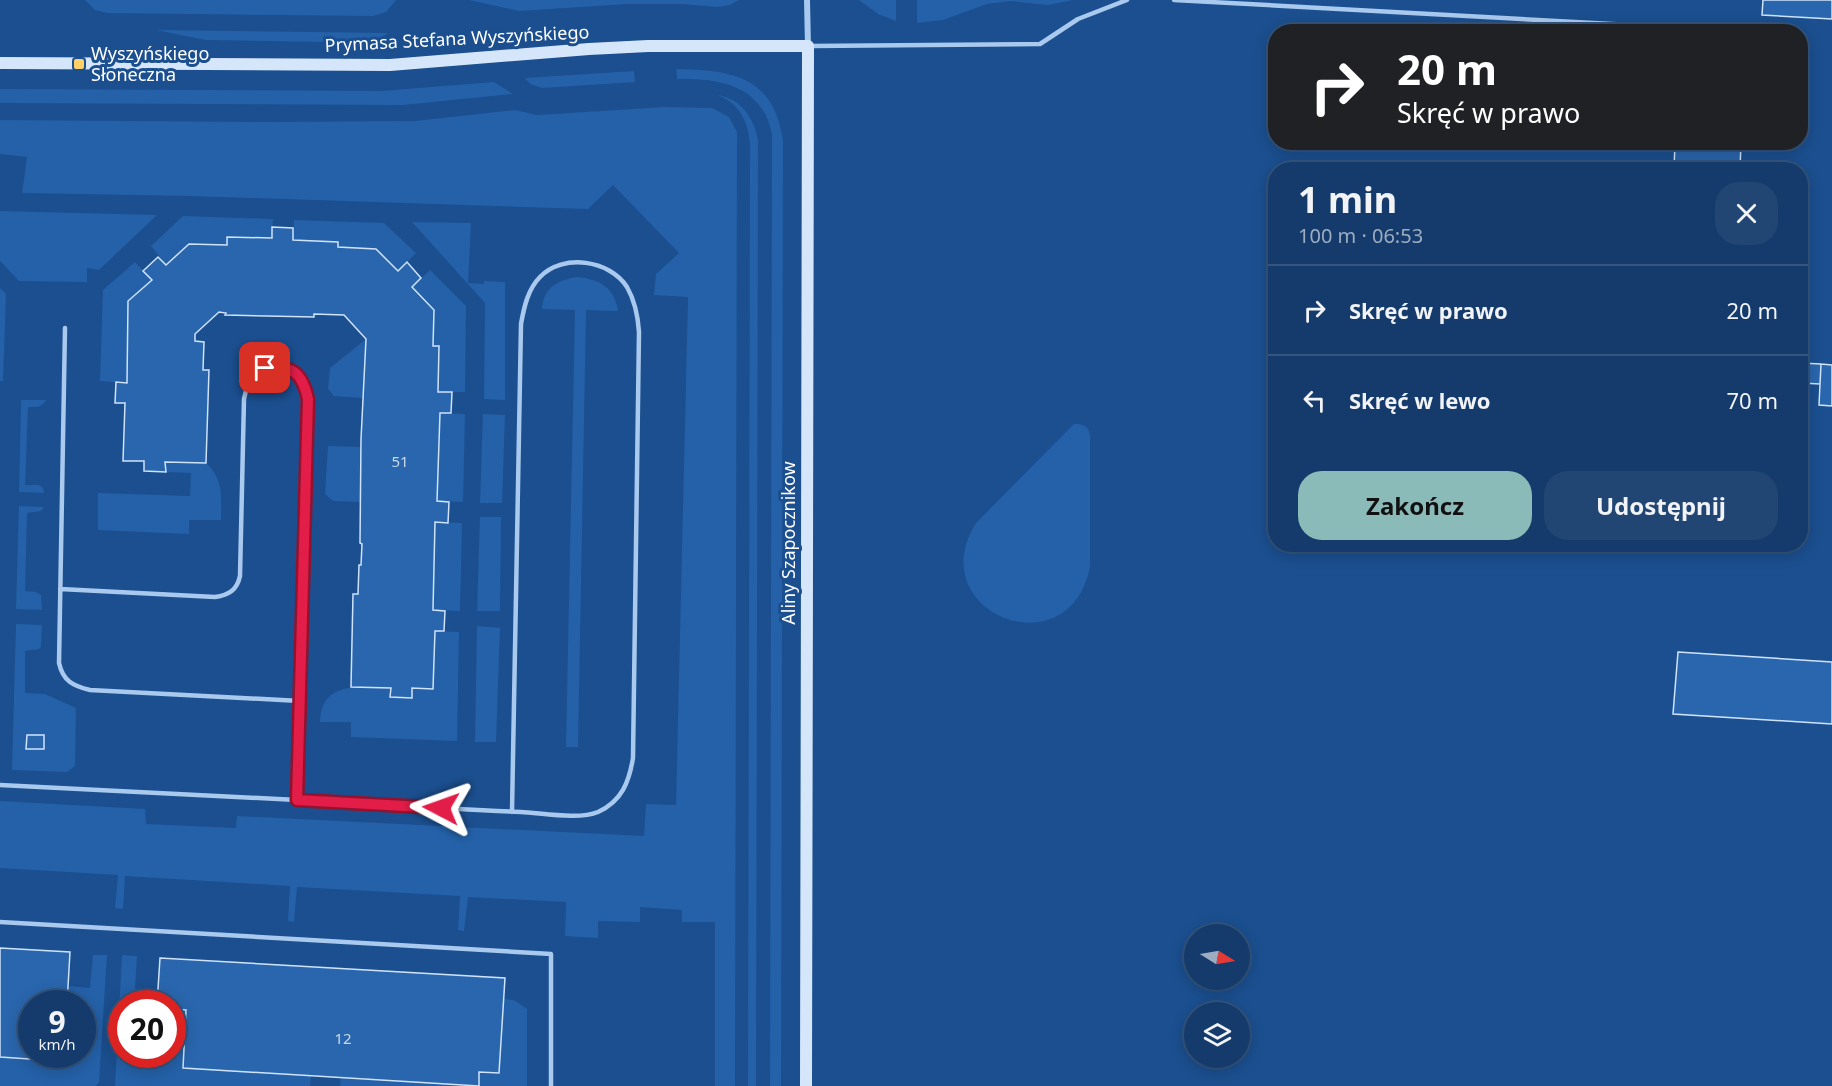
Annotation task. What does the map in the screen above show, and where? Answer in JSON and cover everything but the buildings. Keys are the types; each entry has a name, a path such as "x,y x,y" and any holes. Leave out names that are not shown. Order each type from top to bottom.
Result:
{"street":[{"name":"Aliny Szapocznikow","path":"806,1086 807,0"},
{"name":"Prymasa Stefana Wyszyńskiego","path":"0,63 390,64 601,48 808,46"}],"lane":[{"path":"808,46 1040,44 1078,19 1127,0"},
{"path":"1174,0 1612,24"},
{"path":"0,785 512,812 580,815 596,813 612,804 622,794 629,779 633,758 638,319 631,297 621,281 605,269 585,263 559,264 540,277 527,297 521,324 512,812"},
{"path":"65,328 59,663 61,673 76,687 90,690 300,701"},
{"path":"60,589 215,597 225,596 233,591 240,576 244,399 248,382 258,371 274,367 290,369 303,380 308,399 297,800"},
{"path":"0,922 550,954 551,1086"}],"shaded area":[{"path":"85,0 396,0 386,12 373,16 107,13 95,10"},
{"path":"469,0 739,0 730,5 717,7 682,4 627,4 519,11"},
{"path":"859,0 896,0 896,21 878,14"},
{"path":"917,0 1073,0 1048,5 1010,1 987,4 943,20 917,23"},
{"path":"156,30 388,33 368,42 321,42 206,40"},
{"path":"676,69 715,72 747,81 760,90 770,102 778,119 783,141 781,1086 770,1086 772,135 767,118 749,95 723,83 677,79"},
{"path":"634,71 635,82 542,88 530,84 525,78"},
{"path":"494,82 513,94 403,105 0,103 0,89 381,91"},
{"path":"717,95 733,100 745,110 750,117 758,140 756,1086 748,1086 750,144 747,128 737,108 725,98"},
{"path":"665,107 712,108 729,117 737,132 735,1086 715,1086 715,922 682,922 682,910 640,907 640,922 598,921 598,938 565,936 566,902 468,897 464,931 458,930 460,896 297,887 294,922 288,921 290,886 125,876 123,909 115,908 118,875 0,868 0,801 145,809 146,824 236,828 237,816 644,836 646,804 676,805 688,297 654,295 656,274 679,253 613,185 588,209 22,193 27,157 0,154 0,120 415,121 515,110 537,115"},
{"path":"0,211 157,215 99,270 87,268 87,282 19,281 0,261"},
{"path":"183,216 273,219 272,238 228,237 227,245 166,265 151,246"},
{"path":"294,220 384,223 416,253 398,271 376,249 338,247 337,242 293,240"},
{"path":"412,222 471,223 468,283 505,282 505,400 484,399 485,303"},
{"path":"135,262 152,280 128,301 127,383 100,381 103,290"},
{"path":"430,270 466,306 465,392 438,392 439,347 433,346 434,310 412,287"},
{"path":"577,277 593,280 605,286 614,296 618,311 586,310 578,747 566,747 575,310 542,309 545,295 553,286"},
{"path":"0,288 6,294 3,381 0,381"},
{"path":"366,339 363,398 334,396 328,389 330,368"},
{"path":"21,400 46,400 41,406 28,407 25,485 39,485 43,488 44,493 19,492"},
{"path":"440,413 465,414 463,502 437,501"},
{"path":"483,414 505,415 502,503 480,503"},
{"path":"1074,424 1085,426 1090,435 1090,567 1077,599 1055,617 1030,623 1004,618 982,604 967,582 964,555 976,523"},
{"path":"328,446 361,447 360,502 333,501 325,494"},
{"path":"165,462 206,463 212,469 219,482 221,520 189,520 189,534 98,530 98,493 190,496 191,473 166,472"},
{"path":"19,506 44,507 41,511 27,513 25,591 41,595 42,610 16,609"},
{"path":"480,517 501,517 500,611 477,611"},
{"path":"435,522 462,523 460,611 433,610"},
{"path":"16,624 42,625 41,647 25,651 25,693 45,694 76,708 75,766 67,772 12,770"},
{"path":"477,626 500,628 496,742 475,742"},
{"path":"435,631 459,632 457,741 351,737 351,722 320,722 322,708 327,699 344,689 391,688 391,697 412,698 412,688"},
{"path":"93,955 107,955 99,1082 96,1086 0,1086 0,1057 18,1058 18,1068 96,1068 96,990 68,990 68,986 90,988"},
{"path":"122,955 137,956 135,989 146,990 120,990"},
{"path":"504,999 514,1000 527,1009 527,1086 478,1086 479,1072 499,1073"},
{"path":"186,1010 311,1076 310,1086 115,1086 116,1068 186,1068"},
{"path":"341,1077 478,1086 340,1086"}],"place":[{"name":"Wyszyńskiego Słoneczna","path":"79,64"}],"route":[{"path":"265,368 282,367 297,373 303,380 308,399 297,800 441,808"}]}
